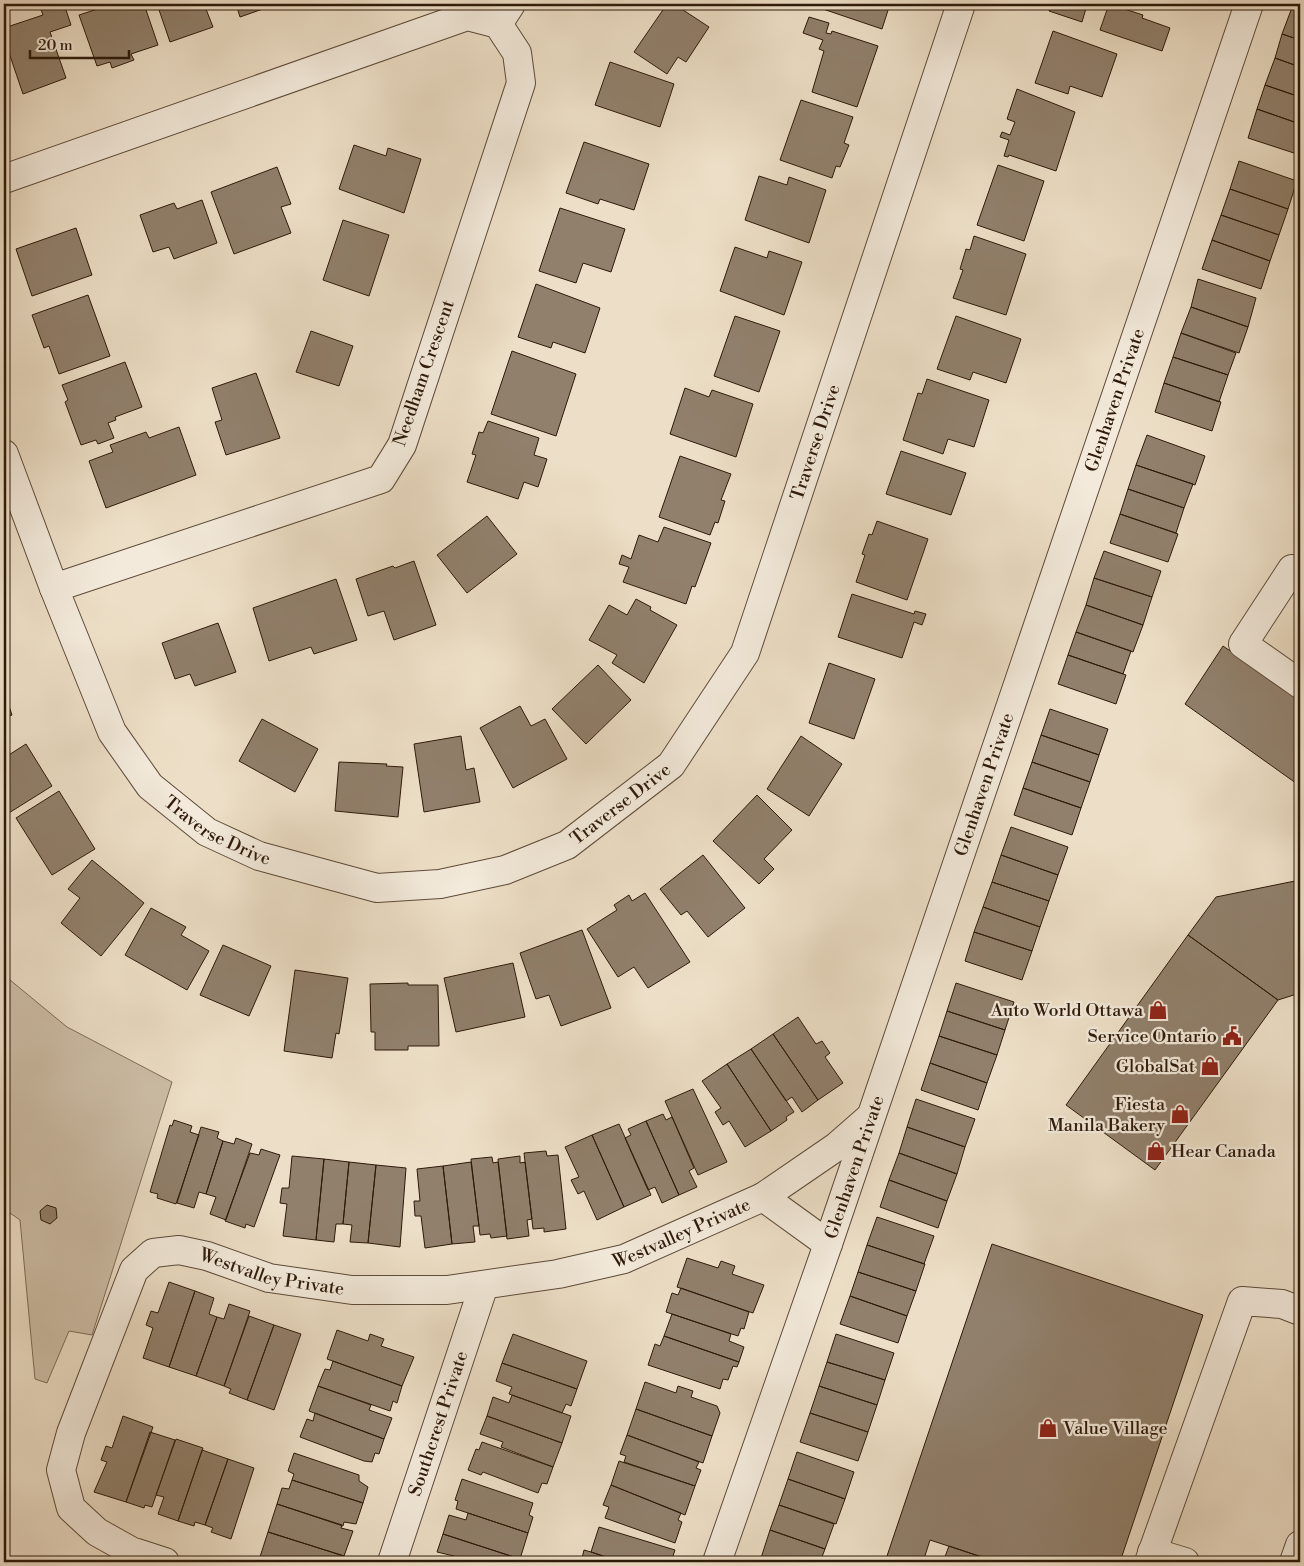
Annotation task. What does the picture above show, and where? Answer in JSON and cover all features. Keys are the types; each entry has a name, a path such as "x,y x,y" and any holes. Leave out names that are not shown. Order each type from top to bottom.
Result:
{"street":[{"name":"Traverse Drive","path":"4,454 54,588 112,732 150,786 206,832 259,856 377,888 440,884 506,870 567,845 671,765 745,653 961,4"},
{"name":"Glenhaven Private","path":"717,1562 828,1244 1249,4"},
{"name":"Needham Crescent","path":"4,179 439,24 467,16 505,14 516,53 521,83 402,445 381,479 54,588"},
{"path":"1300,576 1292,570 1242,644 1300,684"},
{"name":"Westvalley Private","path":"165,1562 131,1551 97,1532 71,1508 60,1470 71,1433 134,1270 153,1253 180,1250 206,1256 269,1278 352,1290 447,1290 558,1274 624,1259 763,1198 836,1148 870,1118"},
{"name":"Westvalley Private","path":"763,1198 828,1244"},
{"name":"Southcrest Private","path":"392,1562 484,1285"},
{"path":"1186,1562 1150,1557 1242,1301 1282,1304 1300,1311"},
{"path":"1294,1562 1300,1545"}],"shaded area":[{"path":"4,975 67,1027 172,1082 92,1335 69,1331 47,1383 35,1379 20,1220 4,1209"}],"building":[{"path":"39,4 64,4 71,25 50,32 66,78 23,94 4,38 4,28 43,15"},
{"path":"113,4 144,4 158,45 131,54 134,60 112,68 110,62 97,66 79,15"},
{"path":"157,4 204,4 213,27 170,42"},
{"path":"236,4 277,4 240,17"},
{"path":"667,4 674,4 709,27 686,62 678,57 667,74 634,52"},
{"path":"818,4 890,4 882,29 817,7"},
{"path":"1052,4 1099,4 1098,8 1087,5 1082,22 1049,11"},
{"path":"1109,4 1143,15 1142,18 1170,28 1162,51 1100,30"},
{"path":"1293,5 1300,7 1300,40 1282,34"},
{"path":"809,17 829,23 826,33 831,34 832,31 878,46 857,107 812,92 824,51 819,49 823,40 803,33"},
{"path":"1053,31 1117,54 1102,97 1070,86 1068,94 1035,83"},
{"path":"1282,34 1300,40 1300,67 1275,58"},
{"path":"1275,58 1300,67 1300,97 1265,85"},
{"path":"610,62 674,84 660,127 595,105"},
{"path":"1265,85 1300,97 1300,124 1257,109"},
{"path":"1017,89 1075,112 1056,171 1009,155 1008,157 1004,156 1009,140 1000,137 1002,132 1010,135 1015,122 1007,119"},
{"path":"801,100 853,117 844,143 849,145 840,167 836,166 832,178 780,160"},
{"path":"1257,109 1300,124 1300,155 1248,138"},
{"path":"584,142 649,164 634,210 600,199 598,204 566,193"},
{"path":"354,145 386,156 388,148 421,159 404,213 339,189"},
{"path":"1239,161 1297,181 1288,209 1230,189"},
{"path":"998,165 1044,181 1024,241 977,225"},
{"path":"277,167 291,204 281,207 291,233 234,254 211,192"},
{"path":"759,176 787,185 789,177 826,190 809,243 745,220"},
{"path":"1230,189 1288,209 1279,235 1221,215"},
{"path":"202,200 217,243 174,259 169,247 153,252 140,215 174,203 177,209"},
{"path":"560,208 625,229 611,272 583,263 576,283 539,271"},
{"path":"1221,215 1279,235 1270,261 1212,240"},
{"path":"343,220 389,235 369,296 323,280"},
{"path":"76,228 92,275 32,296 16,249"},
{"path":"974,236 1026,254 1006,315 953,298 963,270 960,269 966,249 970,250"},
{"path":"1212,240 1270,261 1261,289 1202,269"},
{"path":"735,247 767,258 769,251 802,262 784,315 720,291"},
{"path":"1198,279 1256,298 1248,327 1191,307"},
{"path":"536,284 600,308 585,353 553,342 551,348 518,337"},
{"path":"88,295 110,356 59,374 49,346 44,348 32,315"},
{"path":"1191,307 1248,327 1239,353 1181,333"},
{"path":"735,316 780,331 759,392 714,376"},
{"path":"956,316 1021,339 1006,383 973,372 970,380 937,369"},
{"path":"311,331 353,346 339,386 296,372"},
{"path":"1181,333 1236,353 1228,375 1173,357"},
{"path":"512,351 576,374 556,436 491,414"},
{"path":"1173,357 1228,375 1219,402 1164,383"},
{"path":"125,362 142,407 115,417 116,420 108,423 114,438 98,444 96,440 81,445 65,402 68,400 62,385"},
{"path":"256,373 280,438 226,455 215,422 222,420 212,388"},
{"path":"927,379 989,400 974,447 948,439 943,454 903,440 918,393 922,394"},
{"path":"1164,383 1221,402 1212,431 1155,412"},
{"path":"685,388 709,397 712,390 753,404 736,457 670,434"},
{"path":"488,421 539,438 534,455 547,459 538,487 524,482 518,499 467,482 476,455 472,454 479,432 483,433"},
{"path":"179,427 196,475 106,508 89,461 113,452 110,445 146,432 149,438"},
{"path":"1147,435 1205,456 1195,485 1136,465"},
{"path":"901,451 966,473 951,515 886,494"},
{"path":"680,456 731,474 721,500 725,501 718,523 715,522 710,535 659,517"},
{"path":"1136,465 1193,484 1184,508 1128,489"},
{"path":"1128,489 1184,508 1176,533 1120,514"},
{"path":"1120,514 1178,534 1168,562 1110,543"},
{"path":"487,516 517,554 467,593 437,555"},
{"path":"877,521 928,539 907,600 856,582 865,555 862,554 869,534 872,535"},
{"path":"664,527 711,543 695,587 692,586 686,604 623,582 629,567 619,564 622,555 631,559 639,535 658,542"},
{"path":"1104,551 1161,571 1152,597 1094,578"},
{"path":"414,561 436,625 394,640 384,611 368,616 356,579"},
{"path":"1094,578 1152,597 1143,625 1086,605"},
{"path":"336,579 357,640 314,654 311,647 269,661 253,608"},
{"path":"852,594 914,614 915,611 926,614 922,625 914,622 902,658 838,637"},
{"path":"636,599 651,607 650,610 677,625 644,683 612,663 617,655 589,640 609,605 627,615"},
{"path":"1086,605 1143,625 1133,652 1076,632"},
{"path":"218,623 236,672 195,686 190,674 175,679 162,643"},
{"path":"1076,632 1131,651 1123,674 1068,655"},
{"path":"1223,646 1300,699 1300,786 1185,704"},
{"path":"1068,655 1126,675 1116,704 1058,684"},
{"path":"829,663 875,679 854,739 809,723"},
{"path":"598,665 631,700 586,744 552,709"},
{"path":"4,691 12,715 4,718"},
{"path":"520,706 531,726 545,719 567,759 513,788 480,728"},
{"path":"1050,709 1108,729 1099,755 1041,735"},
{"path":"262,719 318,749 295,792 239,761"},
{"path":"1041,735 1099,755 1090,782 1032,762"},
{"path":"461,736 466,770 474,768 480,802 424,812 414,744"},
{"path":"801,736 842,764 809,816 767,789"},
{"path":"26,744 52,786 4,816 4,758"},
{"path":"339,762 387,764 386,766 403,767 398,817 335,811"},
{"path":"1032,762 1090,782 1081,808 1023,788"},
{"path":"1023,788 1081,808 1072,835 1014,815"},
{"path":"59,791 95,849 52,875 16,818"},
{"path":"757,795 792,830 764,859 774,869 759,884 713,841"},
{"path":"1011,827 1068,847 1058,875 1001,855"},
{"path":"703,855 745,908 708,937 687,911 681,915 660,889"},
{"path":"1001,855 1058,875 1049,901 992,882"},
{"path":"92,860 144,903 101,956 61,923 80,898 68,889"},
{"path":"1300,880 1300,993 1278,1000 1188,935 1216,897"},
{"path":"992,882 1049,901 1040,927 983,907"},
{"path":"645,893 690,962 648,988 634,967 618,977 587,929 617,910 614,905 629,895 632,901"},
{"path":"983,907 1040,927 1032,951 974,932"},
{"path":"151,908 186,927 181,935 209,951 187,990 125,955"},
{"path":"582,930 611,1008 561,1026 549,995 536,999 520,953"},
{"path":"974,932 1032,951 1022,980 965,961"},
{"path":"1188,935 1278,1000 1155,1170 1066,1105"},
{"path":"223,945 271,966 249,1016 200,995"},
{"path":"513,963 525,1017 456,1032 444,978"},
{"path":"295,970 348,978 339,1034 336,1033 332,1058 284,1051"},
{"path":"408,983 408,985 438,985 439,1046 408,1046 408,1050 375,1050 375,1032 371,1032 370,984"},
{"path":"956,983 1014,1002 1005,1030 947,1011"},
{"path":"947,1011 1005,1030 997,1055 939,1036"},
{"path":"798,1017 816,1044 822,1041 830,1053 825,1057 843,1083 818,1100 773,1034"},
{"path":"773,1034 818,1100 802,1112 792,1097 786,1101 751,1049"},
{"path":"939,1036 997,1055 987,1083 930,1063"},
{"path":"751,1049 794,1112 786,1117 787,1120 771,1131 727,1064"},
{"path":"930,1063 987,1083 978,1110 921,1090"},
{"path":"727,1064 771,1131 745,1147 729,1121 723,1125 715,1112 721,1108 702,1081"},
{"path":"693,1089 727,1162 698,1175 665,1101"},
{"path":"916,1099 975,1119 965,1147 907,1127"},
{"path":"663,1114 666,1120 672,1117 694,1168 689,1171 697,1187 679,1195 646,1121"},
{"path":"174,1120 192,1126 190,1132 199,1135 176,1204 157,1198 158,1194 150,1192 170,1125 172,1126"},
{"path":"646,1121 679,1195 662,1203 655,1187 648,1190 625,1138 631,1135 628,1129"},
{"path":"619,1124 651,1195 624,1207 592,1135"},
{"path":"201,1127 219,1132 217,1138 223,1141 206,1194 199,1192 194,1208 177,1203"},
{"path":"907,1127 965,1147 957,1174 899,1153"},
{"path":"592,1135 624,1207 597,1220 584,1191 578,1194 571,1180 579,1177 565,1147"},
{"path":"236,1138 252,1144 226,1220 210,1214 216,1197 206,1194 223,1141 234,1144"},
{"path":"261,1149 280,1155 254,1227 246,1224 245,1228 225,1221 250,1153 259,1155"},
{"path":"546,1151 547,1156 558,1155 566,1229 544,1232 544,1228 533,1229 524,1153"},
{"path":"899,1153 957,1174 947,1201 889,1180"},
{"path":"292,1156 324,1159 316,1240 283,1236 287,1204 280,1203 282,1188 289,1188"},
{"path":"520,1156 520,1163 525,1162 532,1219 527,1220 529,1236 507,1239 498,1159"},
{"path":"492,1157 493,1163 498,1162 507,1236 491,1238 490,1234 480,1235 471,1159"},
{"path":"324,1159 349,1162 343,1224 336,1224 334,1242 316,1240"},
{"path":"349,1162 376,1165 368,1243 350,1242 352,1225 343,1224"},
{"path":"471,1162 479,1226 473,1226 475,1242 452,1244 443,1166"},
{"path":"376,1165 406,1168 400,1247 368,1243"},
{"path":"443,1166 452,1244 425,1248 421,1216 415,1216 414,1201 420,1201 417,1169"},
{"path":"889,1180 947,1201 938,1228 880,1207"},
{"path":"47,1205 56,1208 57,1218 50,1224 41,1220 40,1211"},
{"path":"877,1217 934,1236 924,1264 867,1245"},
{"name":"Value Village","path":"992,1244 1203,1315 1120,1562 997,1562 930,1540 923,1562 885,1562"},
{"path":"867,1245 925,1264 916,1291 858,1272"},
{"path":"687,1258 718,1268 721,1261 735,1266 732,1274 764,1285 753,1313 677,1287"},
{"path":"858,1272 916,1291 907,1316 850,1296"},
{"path":"169,1282 195,1291 169,1367 143,1358 153,1328 146,1325 151,1311 158,1313"},
{"path":"681,1288 749,1312 744,1329 741,1328 738,1336 666,1312 672,1293 678,1295"},
{"path":"195,1291 214,1298 209,1314 217,1317 196,1376 169,1367"},
{"path":"850,1296 907,1316 898,1343 840,1324"},
{"path":"229,1304 250,1311 224,1386 196,1376 217,1317 224,1319"},
{"path":"672,1314 731,1334 729,1341 744,1347 739,1362 664,1336"},
{"path":"249,1316 274,1325 247,1400 229,1393 231,1389 224,1386"},
{"path":"274,1325 301,1334 274,1410 247,1400"},
{"path":"337,1330 368,1341 370,1334 384,1339 381,1346 414,1357 402,1386 327,1359"},
{"path":"513,1334 587,1361 577,1389 502,1363"},
{"path":"836,1334 894,1353 885,1380 827,1362"},
{"path":"664,1336 739,1362 737,1367 733,1366 728,1380 723,1379 720,1389 648,1365 655,1344 660,1346"},
{"path":"333,1361 402,1386 397,1403 393,1401 390,1411 318,1386 325,1369 330,1370"},
{"path":"827,1362 885,1380 877,1405 819,1386"},
{"path":"502,1363 577,1389 571,1406 566,1404 562,1413 509,1394 512,1387 496,1381"},
{"path":"645,1382 676,1393 678,1386 693,1391 691,1397 717,1406 720,1413 712,1436 636,1409"},
{"path":"318,1386 371,1405 369,1410 392,1418 384,1439 309,1411"},
{"path":"819,1386 877,1405 868,1432 810,1413"},
{"path":"512,1395 571,1416 562,1443 487,1416 493,1397 509,1403"},
{"path":"636,1409 712,1436 703,1463 627,1435"},
{"path":"315,1413 384,1439 379,1454 375,1453 372,1462 364,1461 300,1437 307,1419 313,1421"},
{"path":"810,1413 868,1432 858,1461 800,1442"},
{"path":"123,1416 153,1427 126,1502 94,1492 107,1462 101,1460 106,1446 112,1448"},
{"path":"487,1416 562,1443 553,1467 501,1447 503,1442 480,1434"},
{"path":"150,1432 175,1440 152,1507 145,1505 144,1508 126,1502"},
{"path":"627,1435 699,1462 696,1468 701,1470 695,1486 624,1462 626,1456 620,1454"},
{"path":"176,1439 203,1448 178,1521 158,1514 164,1497 156,1495"},
{"path":"482,1442 553,1467 547,1484 542,1483 538,1493 483,1472 481,1475 468,1470 476,1449 479,1450"},
{"path":"202,1450 228,1459 205,1525 195,1522 194,1526 178,1521"},
{"path":"797,1452 854,1472 845,1499 788,1479"},
{"path":"294,1453 359,1475 359,1481 368,1487 363,1503 292,1480 294,1474 288,1471"},
{"path":"228,1459 254,1468 231,1539 211,1532 213,1528 205,1525"},
{"path":"619,1461 695,1486 685,1515 611,1485"},
{"path":"462,1479 533,1503 529,1515 533,1517 528,1533 456,1509 458,1501 455,1500"},
{"path":"788,1479 845,1499 836,1524 779,1505"},
{"path":"292,1480 363,1503 356,1524 344,1522 343,1526 277,1504 282,1488 289,1489"},
{"path":"611,1485 681,1513 678,1520 682,1522 675,1543 605,1518 609,1507 603,1505"},
{"path":"277,1504 342,1525 341,1528 353,1531 344,1556 268,1532"},
{"path":"779,1505 834,1524 825,1549 770,1530"},
{"path":"468,1513 528,1533 520,1559 443,1534 449,1515 466,1520"},
{"path":"599,1527 675,1550 671,1562 621,1562 591,1552"},
{"path":"770,1530 825,1549 820,1562 774,1562 761,1558"},
{"path":"268,1532 344,1556 342,1562 266,1562 259,1560"},
{"path":"443,1534 520,1559 518,1562 452,1562 454,1556 437,1552"},
{"path":"949,1546 997,1562 943,1562"},
{"path":"584,1550 591,1552 621,1562 581,1562"}],"place":[{"name":"Auto World Ottawa","path":"1158,1010"},
{"name":"Service Ontario","path":"1232,1036"},
{"name":"GlobalSat","path":"1210,1066"},
{"name":"Fiesta Manila Bakery","path":"1180,1114"},
{"name":"Hear Canada","path":"1156,1151"},
{"name":"Value Village","path":"1048,1428"}]}
